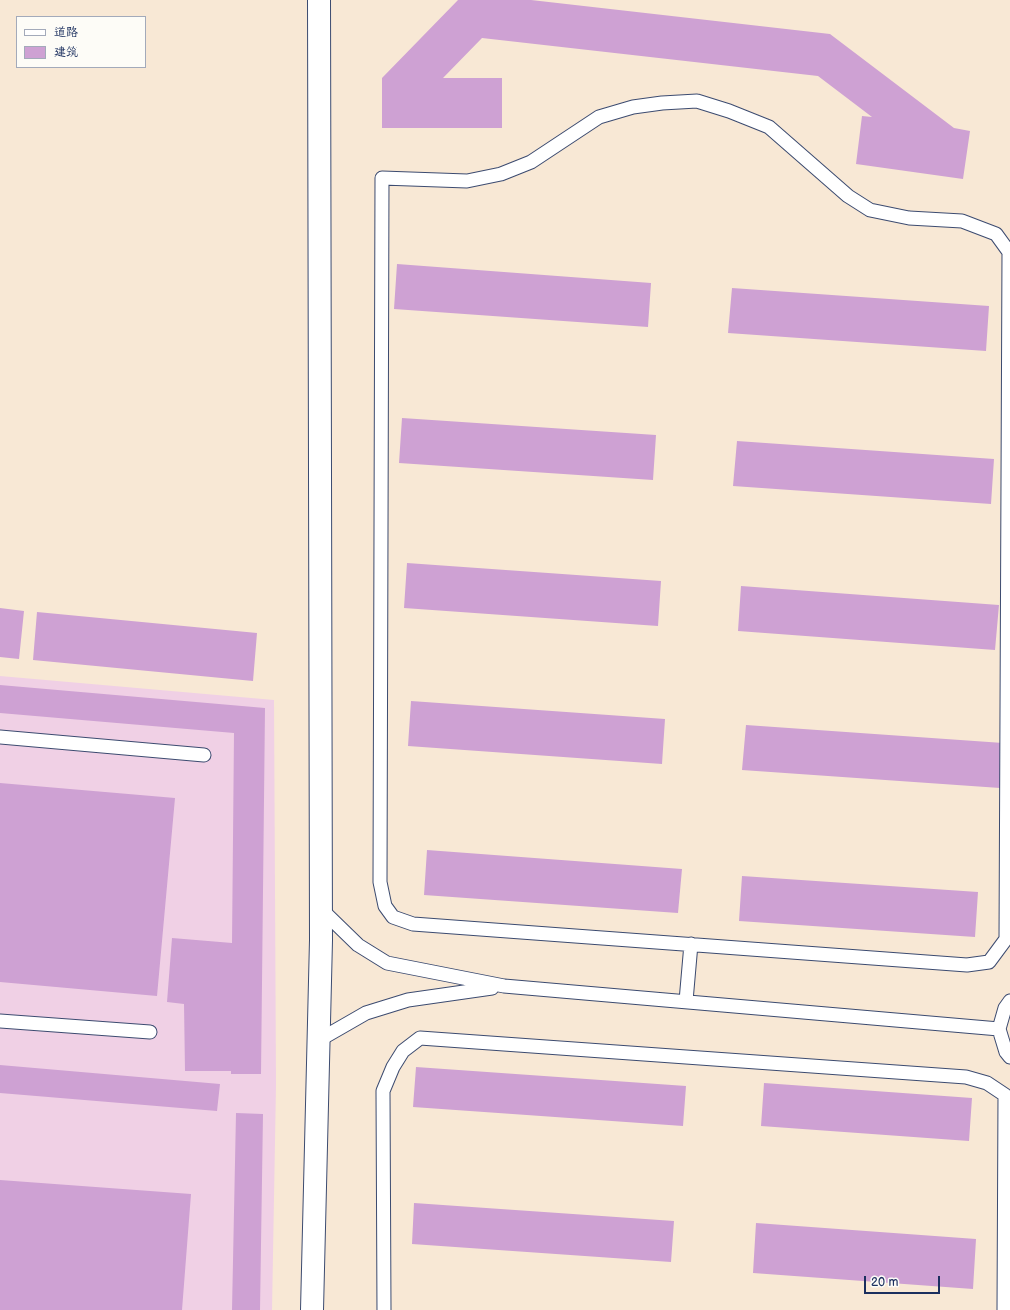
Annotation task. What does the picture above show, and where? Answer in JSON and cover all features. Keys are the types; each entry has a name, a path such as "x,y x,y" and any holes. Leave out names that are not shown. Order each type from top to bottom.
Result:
{"street":[{"path":"312,1310 321,909 319,0"}],"lane":[{"path":"696,101 729,111 769,127 848,196 870,210 909,218 962,221 996,234 1010,252 1006,939 988,962 967,965 691,944 413,924 393,917 385,906 380,882 382,178 467,181 501,174 530,162 599,117 633,107 662,103 696,101"},
{"path":"0,737 204,755"},
{"path":"321,909 358,945 387,963 504,986 999,1030"},
{"path":"686,1001 691,944"},
{"path":"318,1040 366,1013 408,1000 504,986"},
{"path":"1010,1001 1005,1008 999,1030 1006,1052 1010,1057"},
{"path":"0,1021 150,1032"},
{"path":"384,1310 383,1091 393,1066 403,1051 420,1038 966,1077 988,1083 1005,1095 1004,1310"}],"shaded area":[{"path":"0,676 274,700 276,1085 272,1310 0,1310"}],"building":[{"path":"458,0 531,0 830,34 954,128 970,131 963,179 856,164 862,116 872,117 818,76 482,38 443,78 502,78 502,128 382,128 382,78"},
{"path":"397,264 651,283 648,327 394,309"},
{"path":"732,288 989,306 986,351 728,333"},
{"path":"402,418 656,435 653,480 399,463"},
{"path":"737,441 994,459 991,504 733,486"},
{"path":"407,563 661,581 658,626 404,608"},
{"path":"741,586 999,605 995,650 738,631"},
{"path":"0,608 24,611 19,659 0,657"},
{"path":"37,612 257,633 253,681 33,660"},
{"path":"0,685 265,708 261,1074 231,1074 231,1071 185,1071 184,1004 167,1002 172,938 232,943 234,733 0,713"},
{"path":"411,701 665,719 662,764 408,746"},
{"path":"746,725 1003,743 1000,788 742,770"},
{"path":"0,783 175,798 157,996 0,982"},
{"path":"427,850 682,869 678,913 424,895"},
{"path":"742,876 978,892 975,937 739,921"},
{"path":"0,1065 220,1084 217,1111 0,1093"},
{"path":"416,1067 686,1086 683,1126 413,1107"},
{"path":"764,1083 972,1098 969,1141 761,1126"},
{"path":"236,1113 263,1114 260,1310 232,1310"},
{"path":"0,1180 191,1194 182,1310 0,1310"},
{"path":"414,1203 674,1221 671,1262 412,1244"},
{"path":"756,1223 976,1239 973,1289 753,1273"}]}
